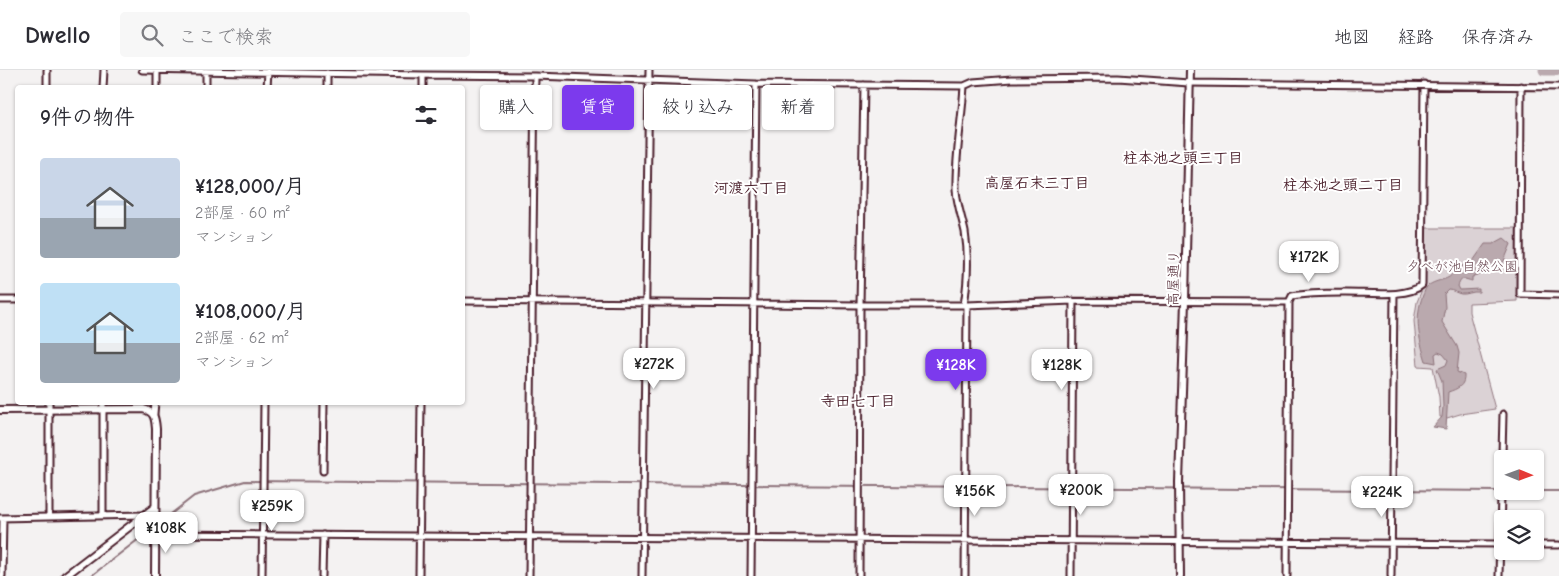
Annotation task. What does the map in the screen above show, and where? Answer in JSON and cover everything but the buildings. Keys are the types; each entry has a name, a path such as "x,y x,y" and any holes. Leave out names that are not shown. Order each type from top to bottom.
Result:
{"street":[{"path":"48,70 48,85"},
{"path":"104,70 104,85"},
{"path":"142,70 268,71 423,76 649,75 756,84 964,86 973,82 1012,79 1118,78 1190,83 1559,86"},
{"path":"156,70 156,85"},
{"path":"206,71 206,85"},
{"path":"267,85 268,71"},
{"name":"高屋通り","path":"1180,576 1179,482 1190,72"},
{"path":"327,73 327,85"},
{"path":"642,576 644,304 649,75"},
{"path":"423,76 423,85"},
{"path":"529,576 535,76"},
{"path":"751,576 756,84"},
{"path":"1287,576 1288,302 1292,296 1307,293 1394,294 1418,289 1425,284 1424,84"},
{"path":"858,576 864,85"},
{"path":"964,86 963,110 957,145 956,192 964,230 968,267 965,305 965,576"},
{"path":"1521,86 1520,294 1559,295"},
{"path":"1391,576 1394,294"},
{"path":"0,300 15,300"},
{"path":"465,301 860,305 965,305 1073,301 1288,302"},
{"path":"1071,576 1073,301"},
{"path":"155,405 155,576"},
{"path":"262,576 264,405"},
{"path":"323,471 324,405"},
{"path":"419,576 421,405"},
{"path":"0,410 49,406 103,406 143,409 154,414"},
{"path":"49,406 50,517"},
{"path":"103,406 103,516"},
{"path":"1501,510 1504,414"},
{"path":"64,576 144,515 155,511"},
{"path":"2,576 1,518 144,515"},
{"path":"155,533 529,538 1494,544"},
{"path":"322,576 323,535"},
{"path":"1544,545 1559,545"},
{"path":"1498,576 1499,560"}],"green space":[{"name":"夕べが池自然公園","path":"1425,228 1518,228 1517,301 1469,303 1469,312 1495,409 1460,414 1447,418 1440,417 1439,397 1433,367 1418,366 1414,321 1417,302 1425,282"}],"shaded area":[{"path":"1504,238 1511,244 1504,261 1500,265 1486,269 1478,276 1472,277 1472,281 1462,279 1459,283 1460,290 1479,289 1479,292 1459,294 1448,290 1444,294 1445,307 1442,322 1457,346 1459,353 1457,372 1464,375 1464,379 1460,386 1448,392 1446,429 1433,427 1442,417 1443,407 1442,381 1437,369 1446,365 1448,360 1443,354 1438,352 1435,354 1436,363 1426,361 1421,345 1418,320 1423,295 1429,285 1448,278 1457,267 1471,264 1485,244 1493,244"}],"waterway":[{"path":"1544,70 1559,70"},
{"path":"157,525 194,496 245,481 1494,491"},
{"path":"1544,491 1559,491"},
{"path":"91,576 153,528"}],"district":[{"name":"柱本池之頭三丁目","path":"1183,158"},
{"name":"高屋石末三丁目","path":"1037,183"},
{"name":"柱本池之頭二丁目","path":"1343,185"},
{"name":"河渡六丁目","path":"751,188"},
{"name":"寺田七丁目","path":"858,401"}]}
